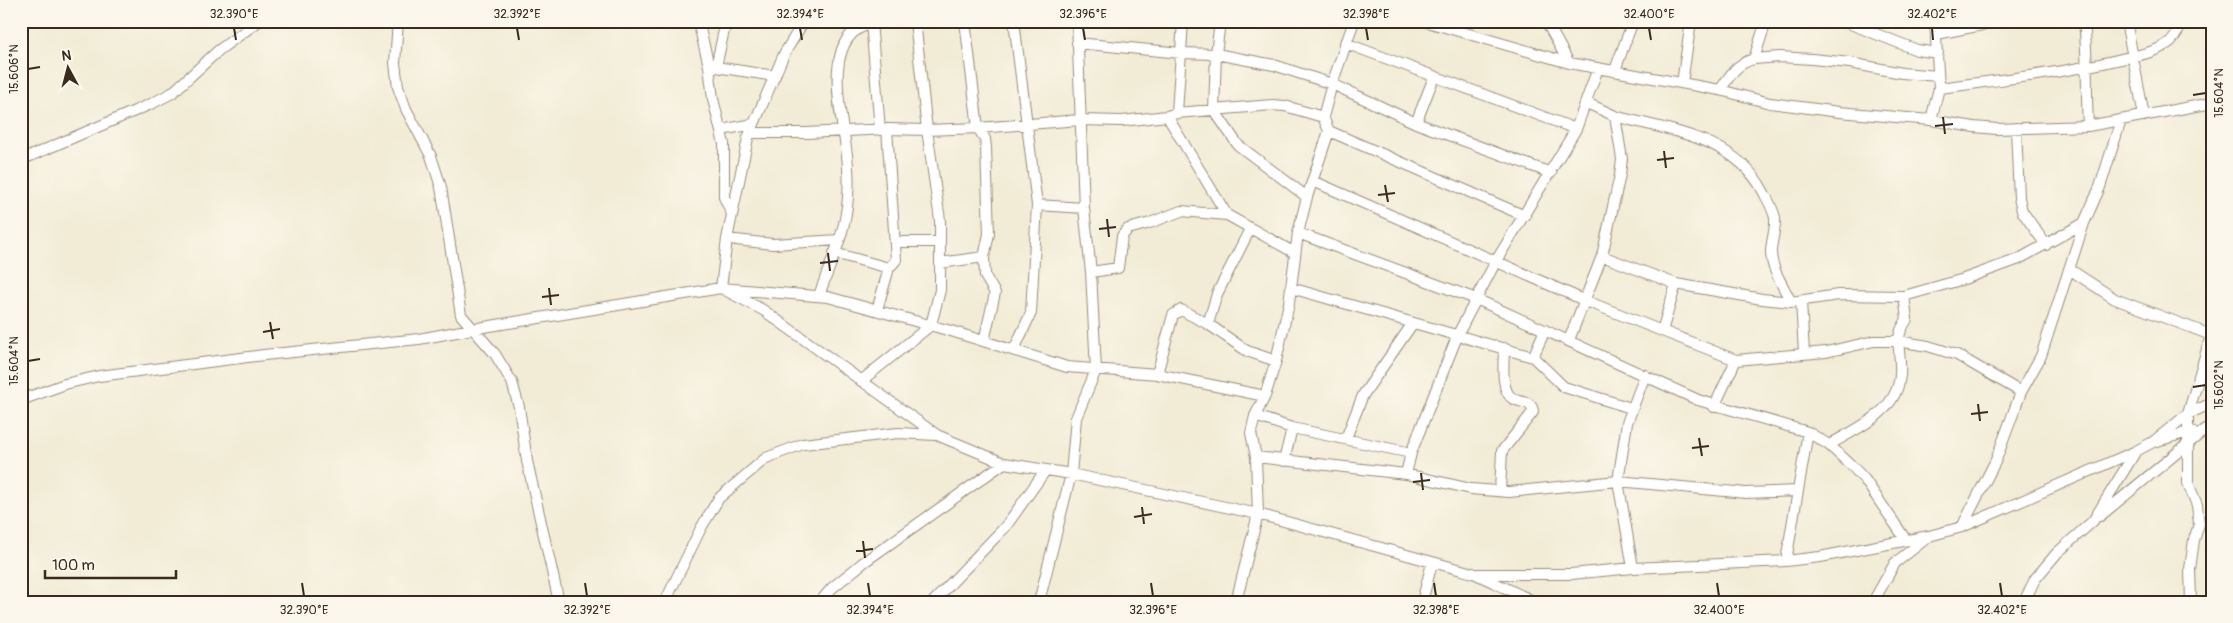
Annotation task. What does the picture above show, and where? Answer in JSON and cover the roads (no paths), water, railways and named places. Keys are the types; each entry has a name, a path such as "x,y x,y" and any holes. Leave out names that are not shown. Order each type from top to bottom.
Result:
{"street":[{"path":"21,160 151,104 172,93 189,80 219,50 259,21"},
{"path":"398,21 395,63 398,87 406,109 431,156 441,187 462,315 472,329 496,354 512,382 519,407 527,462 559,602"},
{"path":"698,21 712,66 713,99 721,130 725,164 724,197 732,214"},
{"path":"712,66 726,21"},
{"path":"721,288 727,239 752,129 784,54 804,21"},
{"path":"861,381 931,325 940,295 940,220 926,130 914,21"},
{"path":"966,21 978,128 985,139 986,148 989,234 984,257 985,276 995,293 984,341"},
{"path":"1014,21 1037,205 1031,313 1014,350"},
{"path":"1039,602 1071,474 1076,418 1096,370 1091,272 1084,208 1077,21"},
{"path":"1177,113 1183,21"},
{"path":"1220,21 1216,54 1214,110 1238,146 1308,197"},
{"path":"1236,602 1258,514 1256,458 1251,433 1255,416 1265,396 1276,361 1291,288 1298,233 1329,131 1323,117 1345,42 1354,21"},
{"path":"1424,21 1459,26 1569,63 1720,90 1770,103 1798,108 1931,120 1974,128 2088,126 2212,103"},
{"path":"1615,70 1633,21"},
{"path":"1682,83 1691,21"},
{"path":"1754,59 1766,21"},
{"path":"1843,21 1917,50 1938,52"},
{"path":"1931,120 1939,88 1935,21"},
{"path":"1937,34 2002,21"},
{"path":"2084,21 2088,67 2086,94 2088,126"},
{"path":"2126,21 2144,116"},
{"path":"1939,88 2031,77 2132,57 2158,48 2170,41 2183,21"},
{"path":"818,296 840,240 847,212 848,178 836,86 838,69 844,47 851,34 859,26 871,22 884,129 896,260 889,268 877,310"},
{"path":"1551,24 1552,35 1569,63"},
{"path":"1345,42 1576,129"},
{"path":"1077,43 1181,53 1216,54 1274,65 1332,84 1416,123 1551,173"},
{"path":"1720,90 1737,66 1742,62 1754,59 1786,57 1839,61 1889,71 1938,76"},
{"path":"712,66 775,76"},
{"path":"1406,474 1411,453 1458,334 1496,261 1576,129 1587,103 1598,68"},
{"path":"1416,123 1434,77"},
{"path":"1587,103 1615,116 1701,139 1720,147 1735,156 1752,173 1771,206 1774,218 1772,259 1796,301 1804,353"},
{"path":"721,130 752,129 806,134 884,129 978,128 1080,120 1122,121 1167,116 1177,113 1272,105 1286,106 1323,117"},
{"path":"1167,116 1227,215"},
{"path":"1569,340 1586,301 1602,256 1620,175 1622,159 1615,116"},
{"path":"1962,527 1996,460 2021,392 2041,356 2084,223 2100,186 2121,120"},
{"path":"2016,128 2019,198 2022,211 2046,245"},
{"path":"1329,131 1525,216"},
{"path":"1313,180 1586,301 1736,360 1826,352 1874,341 1898,341 1928,346 1957,355 2021,392"},
{"path":"1037,205 1084,208"},
{"path":"1091,272 1118,268 1122,236 1128,229 1181,211 1227,215 1294,253"},
{"path":"1602,256 1676,284 1731,295 1796,301 1838,295 1904,296 1993,269 2046,245 2084,223"},
{"path":"1208,324 1217,294 1250,229"},
{"path":"1298,233 1476,298 1714,406 1808,432 1829,445 1864,480 1906,540"},
{"path":"727,239 773,244 840,240"},
{"path":"895,242 940,242"},
{"path":"834,253 889,268"},
{"path":"940,264 984,257"},
{"path":"2070,269 2115,299 2211,333 2188,414 2188,483 2197,505 2199,524 2194,540 2190,569 2191,602"},
{"path":"1662,331 1676,284"},
{"path":"721,288 763,310 936,435 1004,463 1071,474 1258,514 1476,574 1535,602"},
{"path":"21,400 65,384 99,376 264,355 410,341 721,288 818,296 931,325 1067,367 1157,374 1265,396"},
{"path":"1291,288 1458,334 1533,357 1564,387 1632,408"},
{"path":"1829,445 1874,418 1888,406 1899,382 1898,341 1907,319 1904,296"},
{"path":"1157,374 1173,315 1177,311 1182,310 1208,324 1247,351 1276,361"},
{"path":"1346,438 1363,396 1413,323"},
{"path":"1533,357 1545,330"},
{"path":"1500,491 1502,451 1533,412 1529,403 1512,398 1509,395 1503,376 1504,348"},
{"path":"1714,406 1736,360"},
{"path":"1633,568 1618,481 1627,423 1645,375"},
{"path":"1476,574 1571,574 1633,568 1786,561 1820,557 1929,536 1962,527 2136,451 2153,442 2188,414 2212,403"},
{"path":"1255,416 1292,428 1411,453"},
{"path":"2153,442 2211,425"},
{"path":"2024,602 2035,579 2057,553 2211,425"},
{"path":"1284,461 1292,428"},
{"path":"1786,561 1808,432"},
{"path":"665,602 701,528 719,498 766,458 803,444 898,433 936,435"},
{"path":"2094,521 2136,451"},
{"path":"1256,458 1406,474 1471,489 1500,491 1618,481 1746,493 1797,491"},
{"path":"820,602 832,588 864,562 1004,463"},
{"path":"934,602 1006,526 1045,471"},
{"path":"1873,602 1895,563 1929,536"},
{"path":"1422,602 1432,563"}]}
